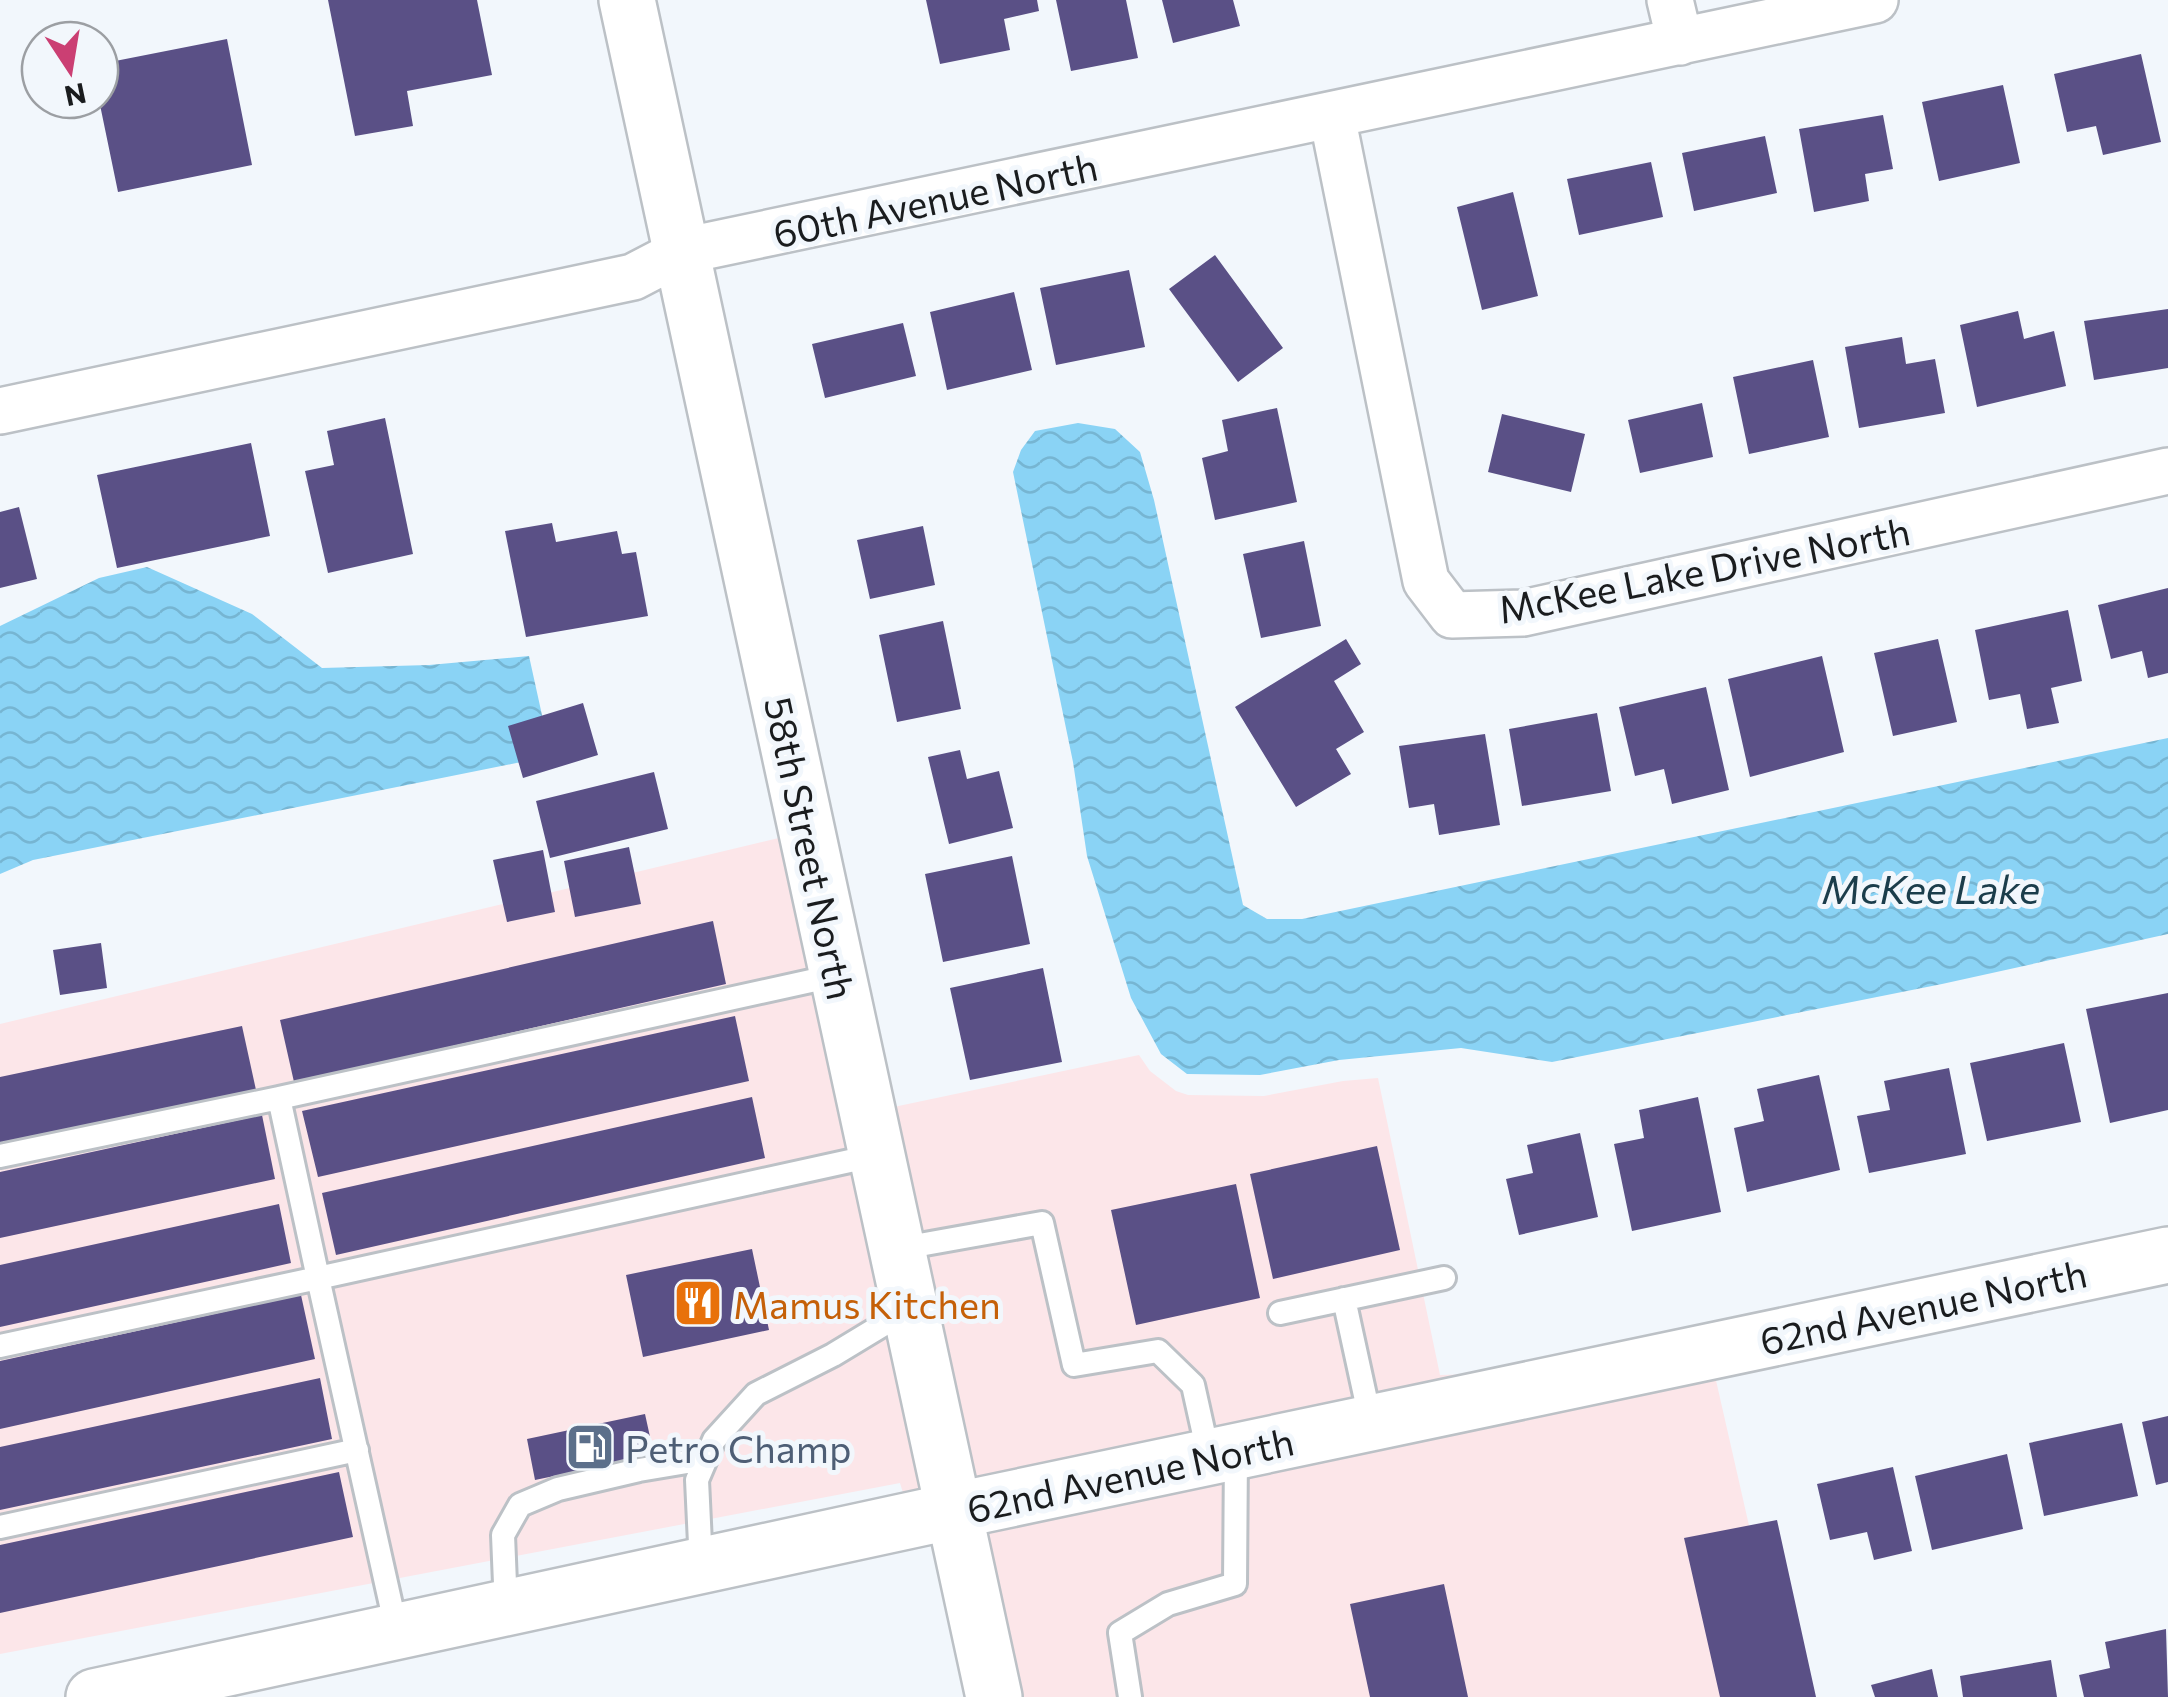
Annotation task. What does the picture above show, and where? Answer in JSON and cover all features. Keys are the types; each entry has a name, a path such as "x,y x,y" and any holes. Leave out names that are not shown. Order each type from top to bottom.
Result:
{"street":[{"name":"58th Street North","path":"627,0 994,1697"},
{"name":"60th Avenue North","path":"0,411 633,277 683,251 1332,116 1675,21 1876,0"},
{"name":"McKee Lake Drive North","path":"1332,116 1426,581 1452,614 1523,613 2168,471"},
{"name":"62nd Avenue North","path":"94,1697 2168,1254"}],"lane":[{"path":"0,1156 838,975"},
{"path":"280,1098 398,1632"},
{"path":"0,1346 876,1155"},
{"path":"896,1249 1042,1224 1074,1365 1158,1351 1193,1385 1223,1454 1235,1584 1168,1604 1120,1633 1130,1697"},
{"path":"1280,1313 1444,1278"},
{"path":"1344,1299 1371,1424"},
{"path":"700,1566 696,1480 714,1440 756,1394 910,1309"},
{"path":"0,1527 357,1450"},
{"path":"506,1608 503,1535 520,1505 558,1489 705,1459"}],"shaded area":[{"path":"783,837 926,1492 904,1496 900,1483 0,1654 0,1024"},
{"path":"1139,1055 1150,1071 1176,1091 1188,1095 1264,1096 1378,1078 1440,1375 1483,1374 970,1482 889,1108"},
{"path":"1715,1376 1788,1697 1017,1697 980,1531"}],"water":[{"name":"McKee Lake","path":"1078,423 1115,429 1140,452 1154,500 1243,905 1267,919 1302,919 2168,738 2168,934 1552,1062 1461,1048 1339,1060 1260,1075 1187,1074 1161,1054 1131,998 1087,856 1073,762 1013,472 1021,450 1035,431"},
{"path":"147,567 252,614 322,668 429,665 529,656 551,756 33,860 0,874 0,626 99,578"}],"building":[{"path":"328,0 477,0 492,75 407,91 413,126 355,136"},
{"path":"926,0 1037,0 1039,11 1004,19 1010,50 940,64"},
{"path":"1056,0 1126,0 1138,58 1071,71"},
{"path":"1162,0 1233,0 1240,26 1173,43"},
{"path":"227,39 252,165 118,192 103,120 120,120 120,60"},
{"path":"2141,54 2161,142 2103,155 2096,126 2067,132 2054,74"},
{"path":"2003,85 2020,163 1939,181 1922,102"},
{"path":"1883,115 1893,169 1865,174 1869,201 1814,212 1799,129"},
{"path":"1765,136 1777,193 1694,211 1682,153"},
{"path":"1651,162 1663,217 1579,235 1567,179"},
{"path":"1513,192 1538,296 1482,310 1457,207"},
{"path":"1215,255 1283,348 1238,382 1169,289"},
{"path":"1129,270 1145,347 1056,365 1040,288"},
{"path":"1014,292 1032,370 947,390 930,312"},
{"path":"2168,309 2168,368 2094,380 2084,321"},
{"path":"2018,311 2024,339 2054,331 2066,386 1977,407 1960,325"},
{"path":"903,323 916,376 825,398 812,344"},
{"path":"1902,337 1906,364 1935,359 1945,413 1859,428 1845,347"},
{"path":"1813,360 1829,437 1749,454 1733,377"},
{"path":"1702,403 1713,457 1640,473 1628,420"},
{"path":"1277,408 1297,502 1215,520 1202,458 1228,451 1222,420"},
{"path":"1502,414 1585,434 1571,492 1488,472"},
{"path":"385,418 413,554 328,573 305,471 334,465 327,431"},
{"path":"251,443 270,536 117,568 97,475"},
{"path":"19,507 37,579 0,588 0,512"},
{"path":"552,523 556,542 617,531 622,554 636,552 648,616 526,637 505,531"},
{"path":"923,526 935,585 870,599 857,540"},
{"path":"1304,541 1321,626 1261,638 1243,554"},
{"path":"2168,588 2168,673 2148,678 2142,651 2111,659 2098,605"},
{"path":"2068,610 2082,681 2051,688 2059,723 2027,729 2020,694 1989,700 1975,630"},
{"path":"943,621 961,709 897,722 879,635"},
{"path":"1346,639 1361,664 1334,681 1364,732 1336,749 1351,774 1296,807 1235,707"},
{"path":"1938,639 1957,722 1893,736 1874,653"},
{"path":"1822,656 1844,752 1750,777 1728,679"},
{"path":"1706,687 1729,790 1672,804 1664,769 1635,776 1619,707"},
{"path":"583,703 598,755 523,778 508,726"},
{"path":"1597,713 1611,791 1522,806 1509,729"},
{"path":"1485,734 1500,825 1439,835 1434,804 1409,808 1399,746"},
{"path":"960,750 967,779 999,771 1013,828 949,844 928,757"},
{"path":"654,772 668,829 550,858 536,801"},
{"path":"629,847 641,904 575,917 564,861"},
{"path":"543,850 555,912 507,922 493,860"},
{"path":"1012,856 1030,944 943,962 925,874"},
{"path":"713,921 726,984 294,1082 280,1020"},
{"path":"101,943 107,988 60,995 53,950"},
{"path":"1043,968 1062,1062 970,1080 950,988"},
{"path":"2168,993 2168,1110 2110,1123 2086,1009"},
{"path":"735,1016 749,1081 318,1177 302,1111"},
{"path":"242,1026 256,1090 0,1145 0,1077"},
{"path":"2064,1043 2081,1122 1987,1141 1970,1063"},
{"path":"1949,1068 1966,1154 1869,1173 1857,1116 1890,1110 1884,1081"},
{"path":"1819,1075 1840,1170 1747,1192 1734,1128 1764,1121 1757,1089"},
{"path":"752,1097 765,1158 336,1255 322,1193"},
{"path":"1698,1097 1721,1212 1632,1231 1614,1144 1644,1138 1639,1110"},
{"path":"262,1115 275,1179 0,1238 0,1172"},
{"path":"1580,1133 1598,1217 1519,1235 1506,1179 1533,1173 1527,1145"},
{"path":"1377,1146 1400,1250 1273,1279 1250,1174"},
{"path":"1236,1184 1260,1298 1136,1325 1111,1210"},
{"path":"279,1204 291,1263 0,1327 0,1265"},
{"name":"Mamus Kitchen","path":"752,1249 769,1330 643,1357 626,1275"},
{"path":"301,1295 315,1359 0,1429 0,1361"},
{"path":"320,1378 332,1439 0,1510 0,1447"},
{"name":"Petro Champ","path":"645,1414 654,1455 535,1480 527,1439"},
{"path":"2168,1416 2168,1482 2156,1485 2142,1422"},
{"path":"2122,1423 2138,1496 2044,1516 2029,1443"},
{"path":"2007,1454 2023,1529 1932,1550 1915,1476"},
{"path":"1893,1467 1912,1551 1874,1560 1867,1532 1830,1540 1817,1484"},
{"path":"339,1472 353,1537 0,1613 0,1545"},
{"path":"1777,1520 1816,1697 1720,1697 1684,1538"},
{"path":"1444,1584 1468,1697 1370,1697 1350,1604"},
{"path":"2166,1629 2168,1697 2084,1697 2079,1675 2110,1668 2105,1642"},
{"path":"2051,1660 2057,1697 1963,1697 1960,1676"},
{"path":"1932,1669 1938,1697 1875,1697 1871,1685"}],"place":[{"name":"Mamus Kitchen","path":"698,1303"},
{"name":"Petro Champ","path":"590,1447"}]}
